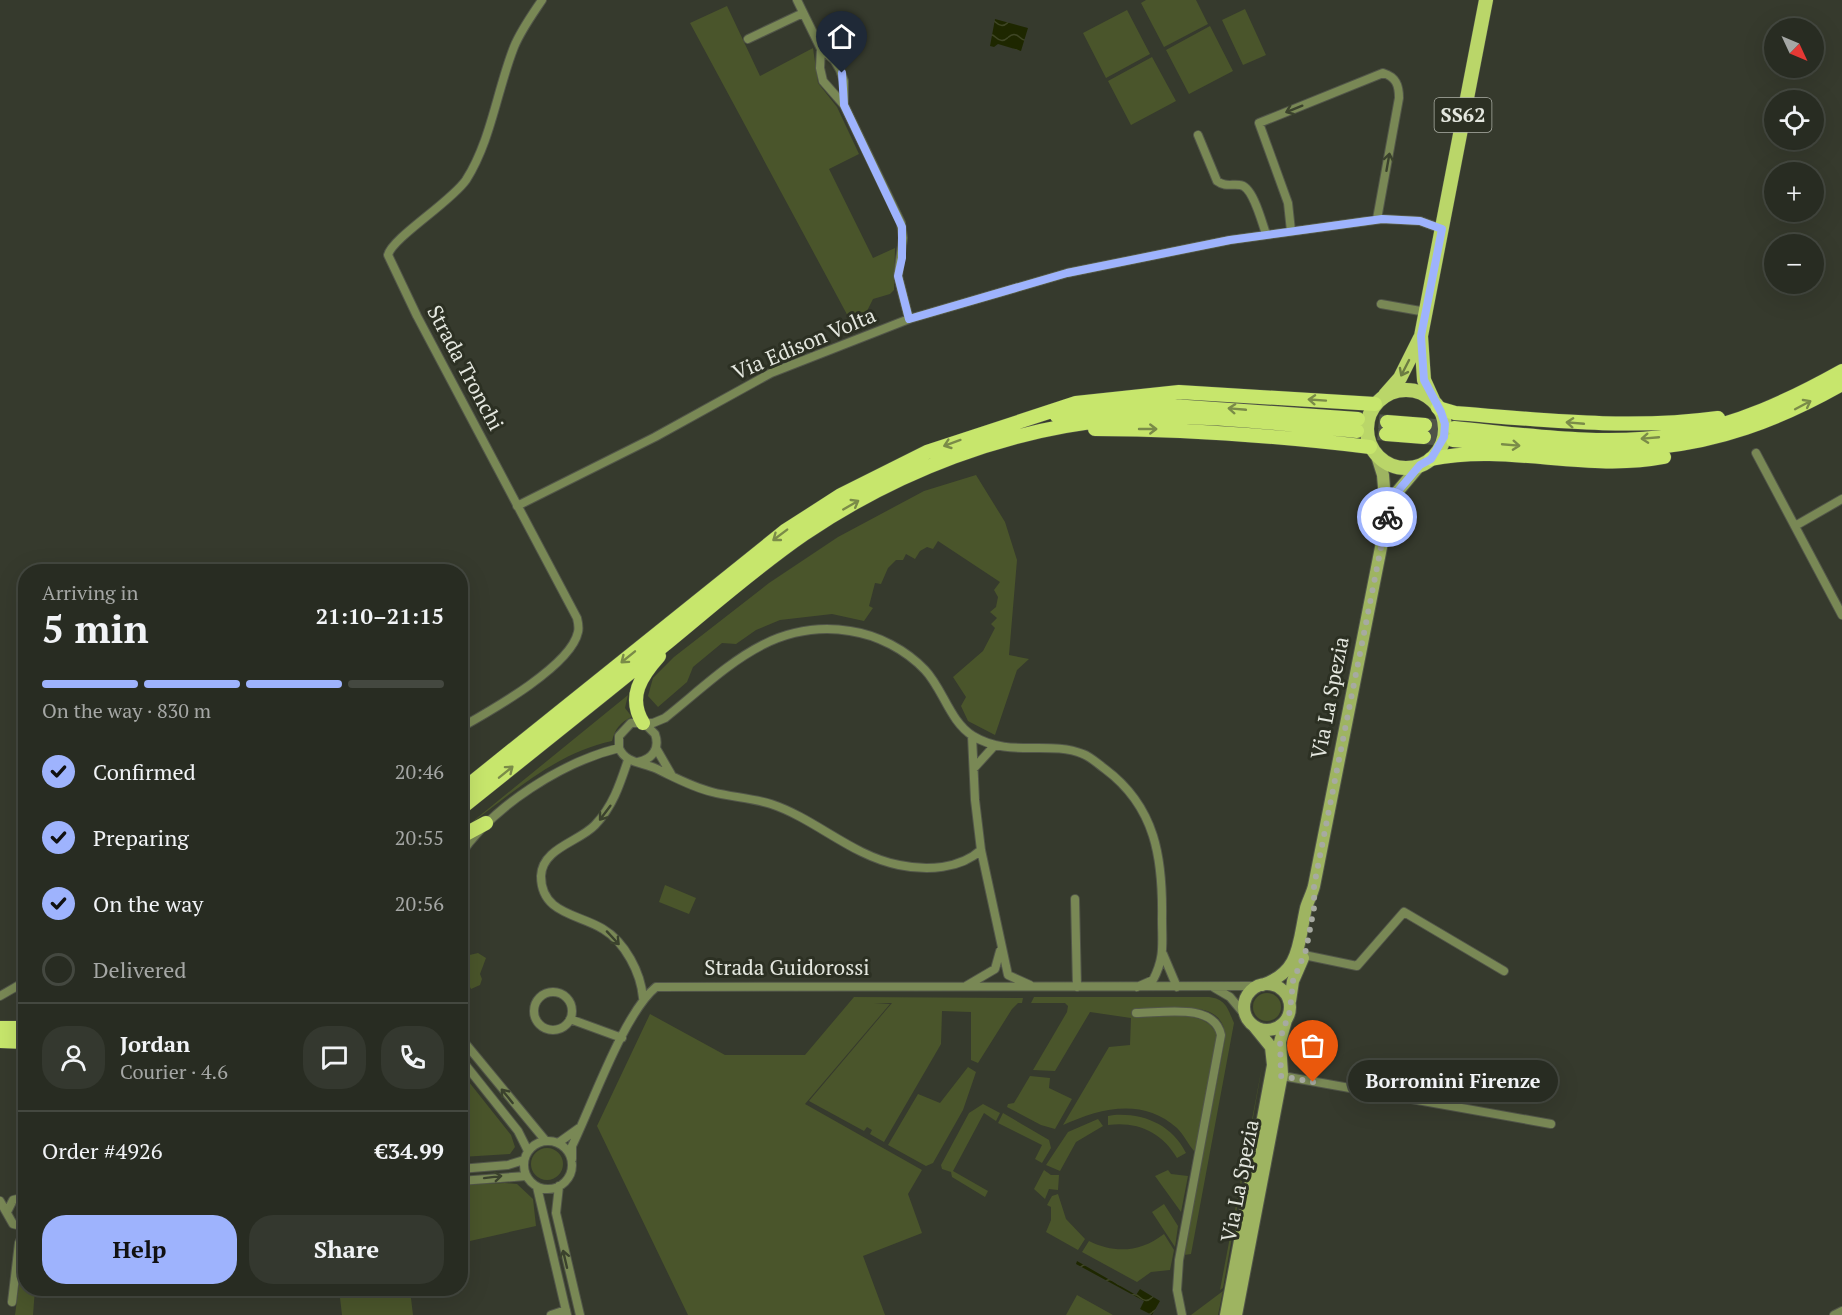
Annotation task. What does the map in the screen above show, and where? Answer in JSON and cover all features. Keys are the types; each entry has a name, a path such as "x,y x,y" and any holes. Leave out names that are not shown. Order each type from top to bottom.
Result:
{"highway":[{"path":"1425,462 1479,454 1594,463 1629,463 1715,445 1758,430 1780,410 1842,371"},
{"path":"1453,434 1645,439 1713,427 1780,410 1842,384"},
{"path":"468,786 784,531 841,495 903,463 1007,425 1076,403 1179,392 1380,400"},
{"path":"468,803 806,533 882,488 963,454 1048,430 1107,420 1166,417 1358,425 1210,407 1149,405 1109,408 1007,425"},
{"path":"1436,405 1455,413 1591,424 1677,424 1780,410"},
{"path":"1387,428 1424,431"},
{"path":"1048,430 1064,432 1181,429 1279,435 1374,451"},
{"path":"644,724 635,700 639,684 645,674 657,658 735,588"},
{"path":"468,833 486,823"},
{"path":"0,1028 18,1028"},
{"path":"0,1041 18,1042"}],"main road":[{"name":"Via La Spezia","path":"1387,517 1383,474 1366,424 1380,400 1400,378 1421,336 1486,0"},
{"name":"Via La Spezia","path":"1260,985 1281,976 1292,964 1314,886 1387,517 1398,491 1444,437 1445,424 1424,380 1421,336"},
{"path":"1380,400 1394,391 1416,391 1436,405"},
{"path":"1374,451 1397,467 1425,462"},
{"name":"Via La Spezia","path":"1236,1315 1249,1250 1280,1042 1290,1006 1293,981 1304,956 1314,908 1314,886"},
{"path":"1245,1015 1245,1000 1260,985 1281,989 1287,996 1290,1006"},
{"name":"Via La Spezia","path":"1245,1015 1271,1047 1276,1075"},
{"path":"1254,1026 1269,1030 1278,1027 1286,1020"},
{"name":"Via La Spezia","path":"1226,1315 1259,1177"}],"street":[{"name":"Strada Tronchi","path":"468,723 525,689 553,666 574,641 579,631 577,618 517,507 388,255 393,244 440,208 466,180 493,114 514,46 542,0"},
{"path":"797,0 821,49 832,58 840,70 844,105"},
{"path":"748,39 803,13"},
{"path":"821,49 820,68 823,81 844,105 901,223 903,238 898,276 909,319"},
{"path":"1291,231 1287,203 1259,123 1383,73 1395,79 1399,98 1377,219"},
{"path":"1198,135 1217,181 1227,185 1240,185 1250,192 1266,234"},
{"name":"Via Edison Volta","path":"517,507 771,373 909,319 1067,273 1148,255 1266,234 1377,219 1420,221 1442,229"},
{"path":"1381,303 1426,312"},
{"path":"1756,453 1842,615"},
{"path":"1795,526 1842,499"},
{"path":"985,869 967,862 926,868 897,865 867,854 796,814 770,804 711,792 675,779 657,768 628,760 619,748 619,736 626,726 665,718 760,645 794,631 838,628 865,633 894,646 913,660 933,681 960,723 972,736 995,745 1023,750 1067,749 1085,754 1118,778 1135,798 1150,824 1163,878 1163,954 1153,980 1137,987"},
{"path":"665,718 656,736 656,748 664,766 675,779"},
{"path":"644,724 656,736"},
{"path":"972,736 975,800 981,850 1001,949 1008,975 1035,987"},
{"path":"975,768 995,745"},
{"path":"468,845 486,823 565,767 593,754 619,748"},
{"path":"638,762 651,756 656,748"},
{"path":"537,1187 552,1189 560,1186 570,1174 572,1146 643,998 640,974 615,939 592,923 558,910 543,889 541,876 543,864 553,853 586,833 610,806 628,760"},
{"path":"967,862 981,850"},
{"path":"1075,899 1077,987"},
{"path":"1304,956 1357,966 1404,912 1504,971"},
{"path":"966,986 995,969 1001,949"},
{"path":"1163,954 1177,987"},
{"name":"Strada Guidorossi","path":"643,998 656,987 670,985 1035,987 1260,985"},
{"path":"0,996 18,986"},
{"path":"1213,987 1230,997 1245,1015"},
{"path":"561,994 570,1001 570,1019 556,1029 543,1027 535,1017 535,1005 543,995 561,994"},
{"path":"1136,1013 1203,1014 1216,1023 1221,1035 1179,1260 1177,1290 1182,1315"},
{"path":"570,1019 622,1038"},
{"path":"468,1047 545,1140 558,1143 572,1158"},
{"path":"468,1068 518,1131 528,1150"},
{"path":"1276,1075 1551,1124"},
{"path":"558,1143 582,1126"},
{"path":"545,1140 528,1150 524,1160 526,1176 537,1187 567,1312 551,1315"},
{"path":"468,1168 508,1165 524,1160"},
{"path":"468,1179 507,1175 526,1176"},
{"path":"560,1186 556,1213 580,1315"},
{"path":"0,1196 13,1200 18,1199"},
{"path":"7,1212 13,1200"},
{"path":"0,1201 10,1221 18,1225"},
{"path":"12,1302 18,1258"},
{"path":"1834,1315 1842,1311"}],"shaded area":[{"path":"1146,0 1196,0 1208,24 1164,47 1141,3"},
{"path":"727,6 760,76 813,48 818,83 837,107 859,154 829,169 873,258 895,248 894,290 890,294 873,299 866,313 850,320 690,23"},
{"path":"1245,9 1266,55 1243,65 1222,20"},
{"path":"1127,10 1150,54 1106,78 1083,33"},
{"path":"1210,26 1233,71 1189,94 1166,50"},
{"path":"1152,57 1176,101 1131,125 1108,81"},
{"path":"976,475 1005,522 1017,560 1009,655 1029,659 1017,670 995,735 968,721 961,706 966,697 953,677 983,651 995,628 991,624 997,618 990,612 996,607 998,597 994,590 1000,582 938,541 933,549 927,547 920,551 915,559 906,554 903,560 896,560 888,568 881,584 875,583 869,606 873,608 864,621 832,614 780,620 756,630 736,644 722,643 693,667 687,682 658,707 648,696 653,678 674,657 769,583 838,537 924,491"},
{"path":"628,695 625,708 632,717 619,726 612,741 571,755 551,766 468,825"},
{"path":"665,885 696,898 689,914 659,902"},
{"path":"478,953 486,958 480,974 482,979 480,985 471,989 468,983 468,955"},
{"path":"1267,993 1277,997 1281,1007 1277,1017 1267,1021 1257,1017 1253,1007 1257,997"},
{"path":"854,997 1023,998 1022,1003 1018,1003 1012,1009 978,1063 971,1060 971,1012 942,1011 941,1044 884,1142 870,1134 872,1130 867,1127 864,1131 809,1101 892,1003 874,1003 890,1004 805,1104 922,1170 908,1194 922,1233 863,1256 885,1315 688,1315 597,1126 650,1014 725,1055 805,1055"},
{"path":"1034,997 1209,997 1223,1002 1228,1009 1234,1023 1191,1254 1184,1255 1225,1040 1223,1025 1216,1016 1205,1010 1177,1009 1136,1017 1194,1017 1212,1027 1217,1036 1194,1151 1177,1128 1164,1118 1136,1109 1106,1110 1063,1125 1109,1047 1130,1045 1131,1018 1090,1012 1055,1071 1033,1070 1067,1012 1068,1006 1065,1003 1031,1003"},
{"path":"1263,1061 1223,1288 1220,1290"},
{"path":"968,1067 976,1072 963,1110 933,1163 926,1166 888,1145 918,1094 940,1103"},
{"path":"1030,1076 1050,1078 1049,1088 1072,1099 1055,1129 1041,1125 1007,1107 1008,1104 1014,1103"},
{"path":"468,1081 511,1135 515,1147 510,1154 468,1157"},
{"path":"983,1104 1000,1113 996,1121 984,1113 953,1171 988,1191 985,1197 952,1177 951,1172 942,1169 941,1165 969,1113"},
{"path":"1003,1113 1049,1140 1051,1148 1042,1163 1035,1159 1042,1145 998,1123"},
{"path":"1108,1116 1136,1116 1156,1123 1173,1135 1186,1153 1177,1158 1164,1141 1148,1130 1129,1125 1108,1125"},
{"path":"1098,1119 1103,1126 1076,1142 1060,1171 1046,1165 1068,1132"},
{"path":"547,1148 558,1153 563,1164 558,1175 547,1180 536,1175 531,1164 536,1153"},
{"path":"1044,1170 1051,1175 1059,1175 1058,1190 1049,1189 1045,1199 1034,1189"},
{"path":"1168,1170 1171,1174 1188,1176 1181,1212 1155,1176"},
{"path":"517,1184 533,1199 536,1226 468,1241 468,1185"},
{"path":"1058,1194 1066,1219 1085,1239 1078,1250 1046,1232 1051,1220 1051,1207 1047,1205 1052,1196"},
{"path":"1164,1204 1178,1226 1175,1247 1152,1212"},
{"path":"1164,1234 1174,1250 1170,1270 1151,1272 1137,1282 1082,1252 1089,1241 1108,1248 1128,1249 1146,1245"},
{"path":"1223,1291 1218,1315 1191,1315"},
{"path":"18,1293 18,1296 34,1296 33,1315 15,1315"},
{"path":"1077,1295 1113,1315 1066,1315"},
{"path":"340,1296 411,1296 413,1315 342,1315"}],"water":[{"path":"995,19 1028,28 1021,51 998,44 994,47 990,46"},
{"path":"1077,1261 1136,1295 1140,1289 1160,1301 1152,1315 1140,1309 1144,1301 1076,1264"}],"tunnel":[{"path":"1358,419 1387,422"},
{"path":"1425,425 1454,428"},
{"path":"1357,431 1386,434"},
{"path":"1424,437 1453,440"}],"way so far":[{"path":"1313,1082 1281,1076 1280,1039 1290,1011 1293,981 1306,950 1314,908 1314,886 1387,517"}],"place":[{"name":"Borromini Firenze","path":"1313,1082"}],"route":[{"path":"842,73 844,105 902,227 902,258 898,276 909,319 1067,273 1230,240 1382,219 1420,221 1442,229 1421,336 1424,380 1441,412 1445,424 1444,437 1439,449 1431,459 1420,465 1405,481 1387,517"}]}
